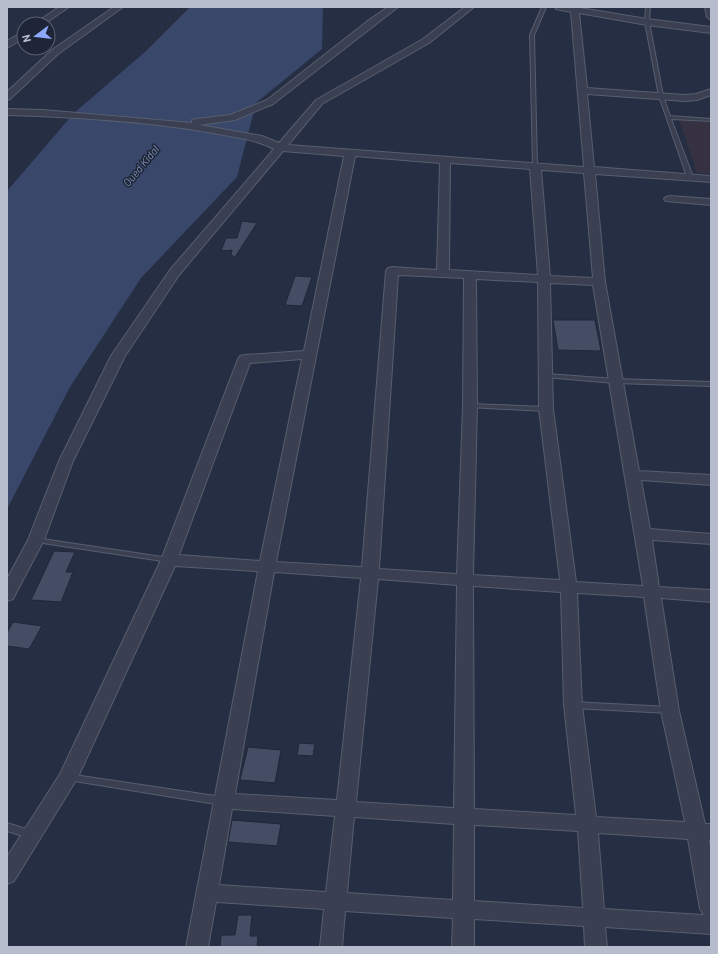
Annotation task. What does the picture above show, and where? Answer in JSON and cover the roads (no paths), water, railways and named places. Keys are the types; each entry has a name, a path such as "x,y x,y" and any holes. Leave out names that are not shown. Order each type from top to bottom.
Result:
{"street":[{"path":"7,97 55,52 119,7"},
{"path":"179,124 232,118 270,102 372,22 394,7"},
{"path":"7,595 36,540 66,461 118,356 174,273 320,102 426,41 470,7"},
{"path":"559,7 647,22 711,30"},
{"path":"709,7 711,17"},
{"path":"49,8 62,9"},
{"path":"51,16 62,9"},
{"path":"576,10 599,282 615,381 643,534 670,710 704,832 711,908"},
{"path":"7,45 16,39"},
{"path":"582,91 697,97 711,92"},
{"path":"7,112 43,113 179,124 262,139 281,148 711,179"},
{"path":"197,947 267,567 350,153"},
{"path":"443,274 445,160"},
{"path":"535,166 544,280 547,376 546,409 569,588 573,705 587,824 596,947"},
{"path":"670,199 711,202"},
{"path":"331,947 370,574 392,271 599,282"},
{"path":"463,947 465,580 470,406 470,276"},
{"path":"7,875 68,777 169,560 245,359 310,355"},
{"path":"633,475 711,480"},
{"path":"643,534 711,539"},
{"path":"169,560 569,588 711,596"},
{"path":"223,801 704,832"},
{"path":"207,893 711,925"}],"lane":[{"path":"535,166 532,35 544,7"},
{"path":"648,7 647,22 661,96 690,177"},
{"path":"669,117 711,120"},
{"path":"547,376 615,381 711,384"},
{"path":"470,406 546,409"},
{"path":"36,540 169,560"},
{"path":"573,705 670,710"},
{"path":"68,777 223,801"},
{"path":"7,827 32,835"}],"water":[{"name":"Oued Kidal","path":"190,7 323,7 322,49 256,103 237,177 141,278 70,387 7,509 7,191 74,113 146,51"}]}
